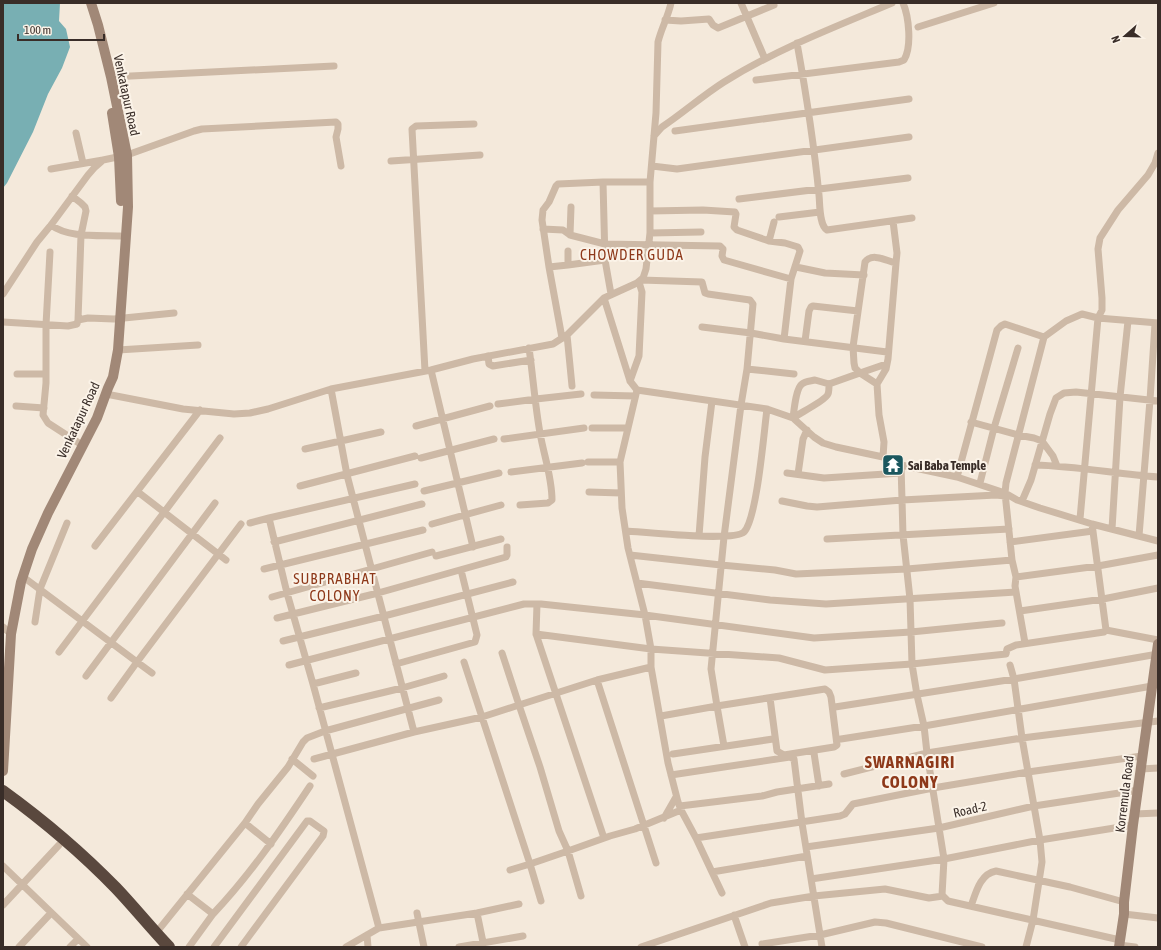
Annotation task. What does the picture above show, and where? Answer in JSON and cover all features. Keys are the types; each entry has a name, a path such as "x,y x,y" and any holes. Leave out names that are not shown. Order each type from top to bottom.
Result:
{"highway":[{"path":"3,791 35,814 78,851 116,888 169,947"},
{"path":"3,800 44,831 87,869 124,906 160,947"}],"street":[{"path":"86,3 94,27 123,156 118,318 107,391 183,408 234,414 250,413 268,409 331,389 553,344 565,337 604,298 611,294 625,290 640,281 702,282 705,292 708,294 751,300 753,304 751,333 724,537 714,653 711,669 724,746"},
{"name":"Venkatapur Road","path":"3,771 4,730 11,634 22,576 48,513 97,418 113,377 118,350 118,318 128,207 123,156 111,77 92,3"},
{"path":"630,381 639,356 642,292 640,281 646,269 650,233 650,182 654,136 658,42 671,3"},
{"path":"741,3 765,59"},
{"path":"654,136 662,128 723,83 765,59 797,43 892,3"},
{"path":"756,80 802,73 899,62 904,60 909,41 906,14 903,3"},
{"path":"918,27 994,3"},
{"path":"665,20 709,19 713,25 718,28 774,5"},
{"path":"797,43 814,151 822,226 826,230 912,218"},
{"path":"111,77 334,66"},
{"path":"675,131 909,99"},
{"path":"51,169 123,156 202,129 336,122 338,124 336,137 341,166"},
{"path":"473,547 443,418 428,370 411,132 416,126 474,124"},
{"path":"76,133 83,163"},
{"path":"652,166 677,169 909,137"},
{"path":"1080,519 1083,469 1098,318 1102,310 1098,249 1100,238 1118,210 1148,176 1155,163 1158,153"},
{"path":"391,161 480,155"},
{"path":"3,294 37,242 51,226 88,175 104,160"},
{"path":"739,199 908,178"},
{"path":"603,182 605,260 611,294"},
{"path":"572,386 565,337 549,267 542,220 544,210 556,186 566,183 650,182"},
{"path":"3,322 46,325 77,324 81,234 86,212 85,207 72,196"},
{"path":"570,235 571,207"},
{"path":"650,211 735,212 734,226 737,230 769,241 785,243 798,247 800,250 796,267 791,279 784,339"},
{"path":"769,241 776,219 820,212"},
{"path":"884,457 884,442 879,415 877,384 886,368 897,253 893,221"},
{"path":"51,226 70,234 120,236"},
{"path":"543,229 563,230 570,235 605,244 648,246 720,246 723,249 722,256 724,260 791,279"},
{"path":"650,233 701,232"},
{"path":"568,251 568,265"},
{"path":"50,252 46,325 46,374 43,415 48,423 82,445"},
{"path":"877,384 860,373 855,368 854,363 853,347 865,262 870,257 875,257 896,263"},
{"path":"549,267 605,260"},
{"path":"796,267 825,273 864,276"},
{"path":"604,298 630,381 636,393 620,462 621,493 630,555 645,614 651,649 651,667 671,775 676,797 722,892"},
{"path":"805,341 809,311 811,307 814,306 858,311"},
{"path":"78,320 88,318 118,318 174,313"},
{"path":"1024,643 1016,592 1016,577 1012,560 1005,494 1006,483 1044,336 1066,321 1082,314 1098,318 1156,323 1154,401 1144,476 1139,536"},
{"path":"1112,529 1120,397 1128,321"},
{"path":"957,476 997,330 1005,324 1044,336"},
{"path":"702,327 887,352"},
{"path":"118,350 198,345"},
{"path":"520,505 550,502 552,500 548,467 540,434 529,348"},
{"path":"980,483 994,428 1018,348"},
{"path":"488,356 489,364 493,366 531,360"},
{"path":"793,418 798,393 803,383 815,380 829,384 886,364"},
{"path":"747,369 794,374"},
{"path":"17,374 46,374"},
{"path":"793,418 824,400 828,394 829,384"},
{"path":"331,389 347,474 414,732"},
{"path":"1022,501 1035,466 1056,398 1064,393 1076,392 1154,401"},
{"path":"594,395 636,393 712,401 767,409 793,418 823,443 884,457 901,464 957,476 980,483 1040,508 1080,519 1092,528 1103,599 1106,630"},
{"path":"498,404 581,394"},
{"path":"699,536 705,456 712,401"},
{"path":"16,406 44,408"},
{"path":"416,426 490,406"},
{"path":"626,531 724,537 738,536 745,532 756,498 767,409"},
{"path":"95,546 200,410"},
{"path":"971,422 1042,441 1053,456 1057,466"},
{"path":"504,439 584,428"},
{"path":"592,428 627,428"},
{"path":"798,474 807,430"},
{"path":"305,449 381,432"},
{"path":"59,652 220,438"},
{"path":"300,486 494,439"},
{"path":"510,472 585,463 620,462"},
{"path":"901,464 903,534 910,599 912,664 916,695 924,726 944,859 941,892 942,896 948,901 1033,920 1135,947"},
{"path":"1035,466 1057,466 1158,477"},
{"path":"424,491 499,473"},
{"path":"787,473 824,478 901,473"},
{"path":"250,523 415,484"},
{"path":"138,492 226,560"},
{"path":"589,492 621,493"},
{"path":"782,501 817,507 1005,494"},
{"path":"86,676 215,503"},
{"path":"274,542 422,504"},
{"path":"432,524 501,505"},
{"path":"269,518 287,593 320,708 379,928"},
{"path":"35,622 40,589 67,524"},
{"path":"111,698 241,524"},
{"path":"1010,542 1092,528 1112,529 1158,541"},
{"path":"827,539 1009,529"},
{"path":"264,569 423,530"},
{"path":"272,597 434,554 473,547 501,539"},
{"path":"277,618 378,593 506,557 508,555 506,547"},
{"path":"630,555 721,566 775,570 796,574 907,569 1012,560"},
{"path":"1016,577 1158,556"},
{"path":"396,664 475,642 477,635 461,570"},
{"path":"22,576 152,673"},
{"path":"282,641 513,582"},
{"path":"637,582 770,600 826,604 1016,592"},
{"path":"1020,611 1103,599 1158,588"},
{"path":"289,665 522,604 537,604 645,614 814,638 911,632 1002,623"},
{"path":"537,604 536,634 604,838"},
{"path":"3,627 11,634"},
{"path":"536,634 651,649 779,658 825,670 912,664 1006,654 1010,647 1024,643 1104,632 1106,630 1158,640"},
{"path":"835,707 1014,679 1157,651"},
{"name":"Korremula Road","path":"1119,944 1124,914 1124,902 1133,825 1139,790 1142,756 1152,686 1156,669 1157,651"},
{"path":"502,653 540,767 559,832 568,851 581,896"},
{"path":"464,662 541,901"},
{"path":"1010,665 1014,679 1022,738 1040,840 1042,862 1033,920 1026,947"},
{"path":"314,760 414,732 482,717 597,680 651,667"},
{"path":"313,684 356,673"},
{"path":"320,708 444,676"},
{"path":"597,680 656,864"},
{"path":"841,739 1152,686"},
{"path":"661,716 717,706 825,689 829,692 837,745 834,747 784,755 777,751 770,698"},
{"path":"156,933 245,823 307,738 326,731 439,700"},
{"path":"844,774 927,753 1022,738 1158,722"},
{"path":"673,754 773,739"},
{"path":"814,753 819,786"},
{"path":"696,838 840,816 845,814 853,804 933,788 1028,772 1142,756"},
{"path":"671,775 792,757 794,760 807,856 822,947"},
{"path":"292,759 312,776"},
{"path":"1141,768 1158,768"},
{"path":"510,870 644,826 664,818 681,808 829,784"},
{"path":"189,947 213,914 233,893 271,844 310,786"},
{"name":"Road-2","path":"806,847 939,828 1034,806 1139,790"},
{"path":"664,818 676,797"},
{"path":"1135,814 1158,813"},
{"path":"214,947 307,821 310,821 324,831 323,836 241,947"},
{"path":"245,823 271,844"},
{"path":"811,879 944,859 1040,840 1133,825"},
{"path":"3,906 60,845"},
{"path":"712,872 807,856"},
{"path":"3,866 87,947"},
{"path":"971,906 980,883 987,875 996,871 1040,880 1124,902"},
{"path":"641,947 656,945 734,915 771,903 814,896 885,889 929,898 942,896"},
{"path":"187,894 213,914"},
{"path":"351,946 379,928 477,913 519,904"},
{"path":"19,947 51,913"},
{"path":"418,913 424,947"},
{"path":"477,913 484,945"},
{"path":"1124,914 1158,918"},
{"path":"734,915 745,947"},
{"path":"762,944 820,935 875,922 886,923 982,947"},
{"path":"367,935 368,947"},
{"path":"459,947 484,945 523,936"},
{"path":"70,947 78,939"}],"water":[{"path":"3,3 60,3 59,21 66,29 70,47 62,68 48,94 33,132 3,188"}],"place":[{"name":"Sai Baba Temple","path":"893,465"}],"district":[{"name":"CHOWDER GUDA","path":"632,255"},
{"name":"SUBPRABHAT COLONY","path":"335,588"},
{"name":"SWARNAGIRI COLONY","path":"910,772"}]}
